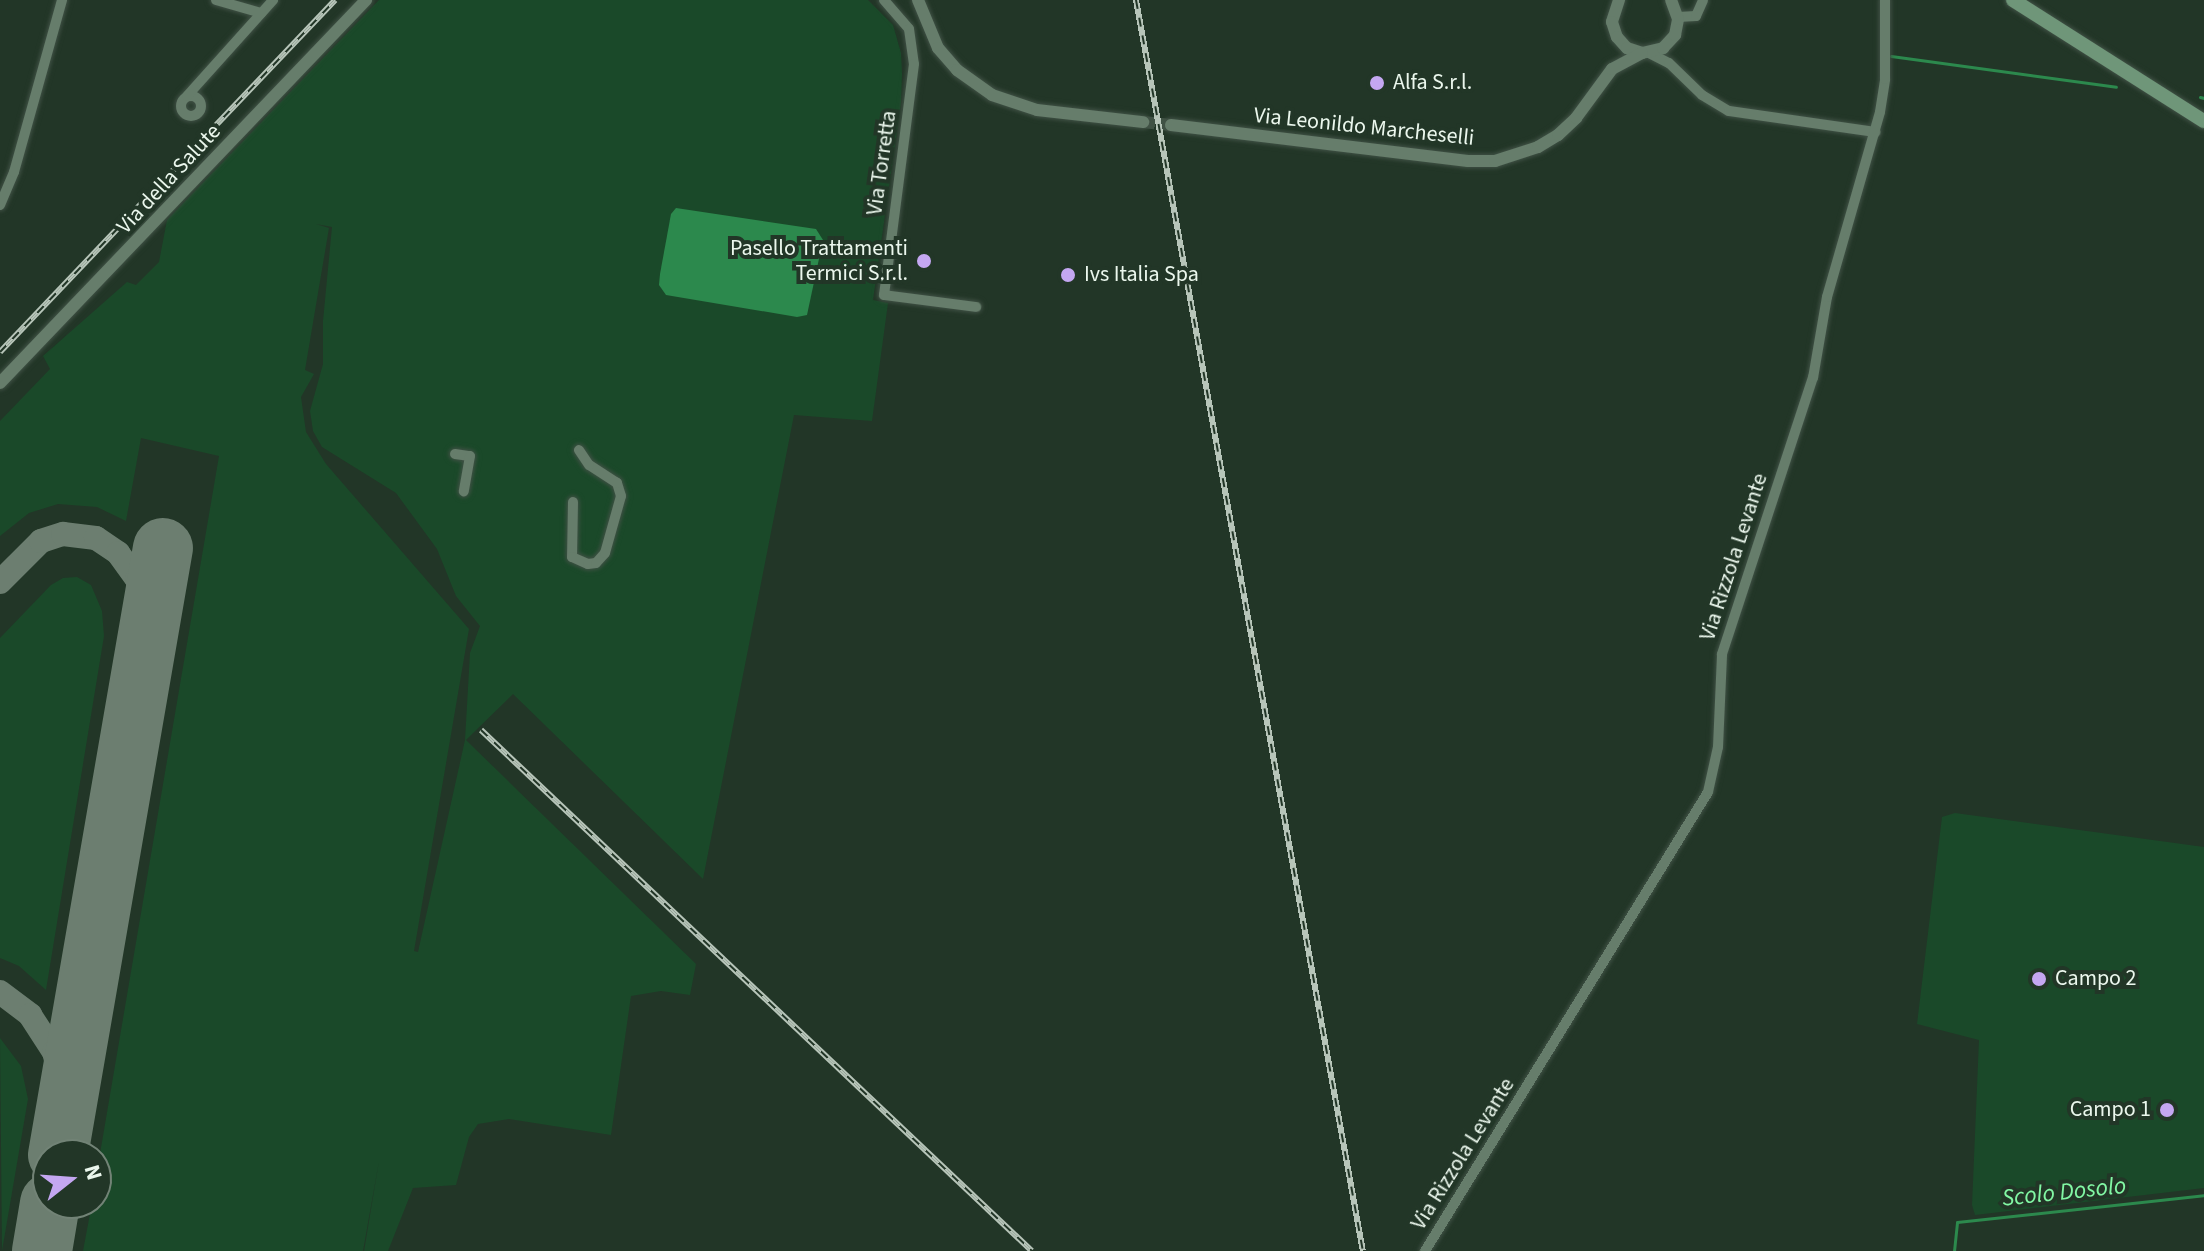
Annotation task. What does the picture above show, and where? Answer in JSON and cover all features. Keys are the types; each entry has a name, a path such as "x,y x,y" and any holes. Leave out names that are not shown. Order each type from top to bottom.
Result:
{"main road":[{"path":"2013,0 2204,121"}],"street":[{"path":"0,205 14,172 62,0"},
{"path":"216,0 261,13"},
{"path":"187,96 273,0"},
{"name":"Via della Salute","path":"0,383 366,0"},
{"name":"Via Torretta","path":"884,0 909,29 914,64 884,295 976,307"},
{"path":"918,0 938,48 957,70 992,95 1037,110 1143,122"},
{"path":"1678,17 1696,16 1703,0"},
{"name":"Via Rizzola Levante","path":"1425,1251 1708,792 1718,747 1722,654 1813,378 1827,297 1875,132 1885,79 1885,0"},
{"path":"1673,1 1678,17 1672,39 1676,69"},
{"path":"1612,69 1616,3"},
{"path":"1613,29 1627,48 1645,53 1676,69 1702,95 1729,111 1875,132"},
{"name":"Via Leonildo Marcheselli","path":"1171,125 1468,161 1495,161 1527,152 1558,135 1576,118 1612,69 1663,48 1672,39"},
{"path":"573,502 572,557 588,564 596,563 605,553 621,496 617,483 589,465 579,450"},
{"path":"455,454 470,456 464,491"}],"shaded area":[{"path":"379,0 868,0 893,25 901,53 901,102 873,300 888,303 872,421 794,415 703,879 513,694 466,740 696,964 690,995 661,991 631,996 611,1135 509,1119 478,1124 469,1137 456,1185 413,1188 388,1251 364,1251 379,1161 363,1251 83,1251 89,1219 112,1219 112,1139 102,1139 219,456 141,438 126,521 97,507 58,504 29,513 0,536 0,421 50,369 43,356 127,282 136,285 159,262 167,220","holes":["316,224 332,227 323,321 323,364 310,411 313,431 322,447 396,493 437,549 456,596 480,626 470,653 465,740 418,952 414,951 469,629 326,464 306,432 301,397 314,374 305,370 329,228"]},
{"path":"676,208 816,229 823,240 807,315 797,317 666,295 659,285 660,274 671,214"},
{"path":"77,577 91,585 102,611 104,636 46,990 19,966 0,958 0,638 51,585 63,578"},
{"path":"1955,813 2204,847 2204,1188 1975,1215 1972,1205 1979,1040 1917,1024 1942,817"},
{"path":"0,1038 21,1066 28,1099 2,1251"}],"waterway":[{"path":"1891,56 2116,87"},
{"path":"2200,97 2204,98"},
{"name":"Scolo Dosolo","path":"1954,1251 1957,1222 2204,1195"}],"taxiway":[{"path":"0,582 41,541 63,534 96,538 118,553 137,579 145,603 147,640"},
{"path":"0,992 30,1015 54,1052 65,1094 63,1126"}],"runway":[{"path":"61,1139 163,548"},
{"path":"42,1251 47,1219"}],"tunnel":[{"path":"1143,122 1171,125"}],"railway":[{"path":"0,352 335,0"},
{"path":"1136,0 1363,1251"},
{"path":"481,730 1032,1251"}],"place":[{"name":"Alfa S.r.l.","path":"1377,83"},
{"name":"Pasello Trattamenti Termici S.r.l.","path":"924,261"},
{"name":"Ivs Italia Spa","path":"1068,275"},
{"name":"Campo 2","path":"2039,979"},
{"name":"Campo 1","path":"2167,1110"}]}
